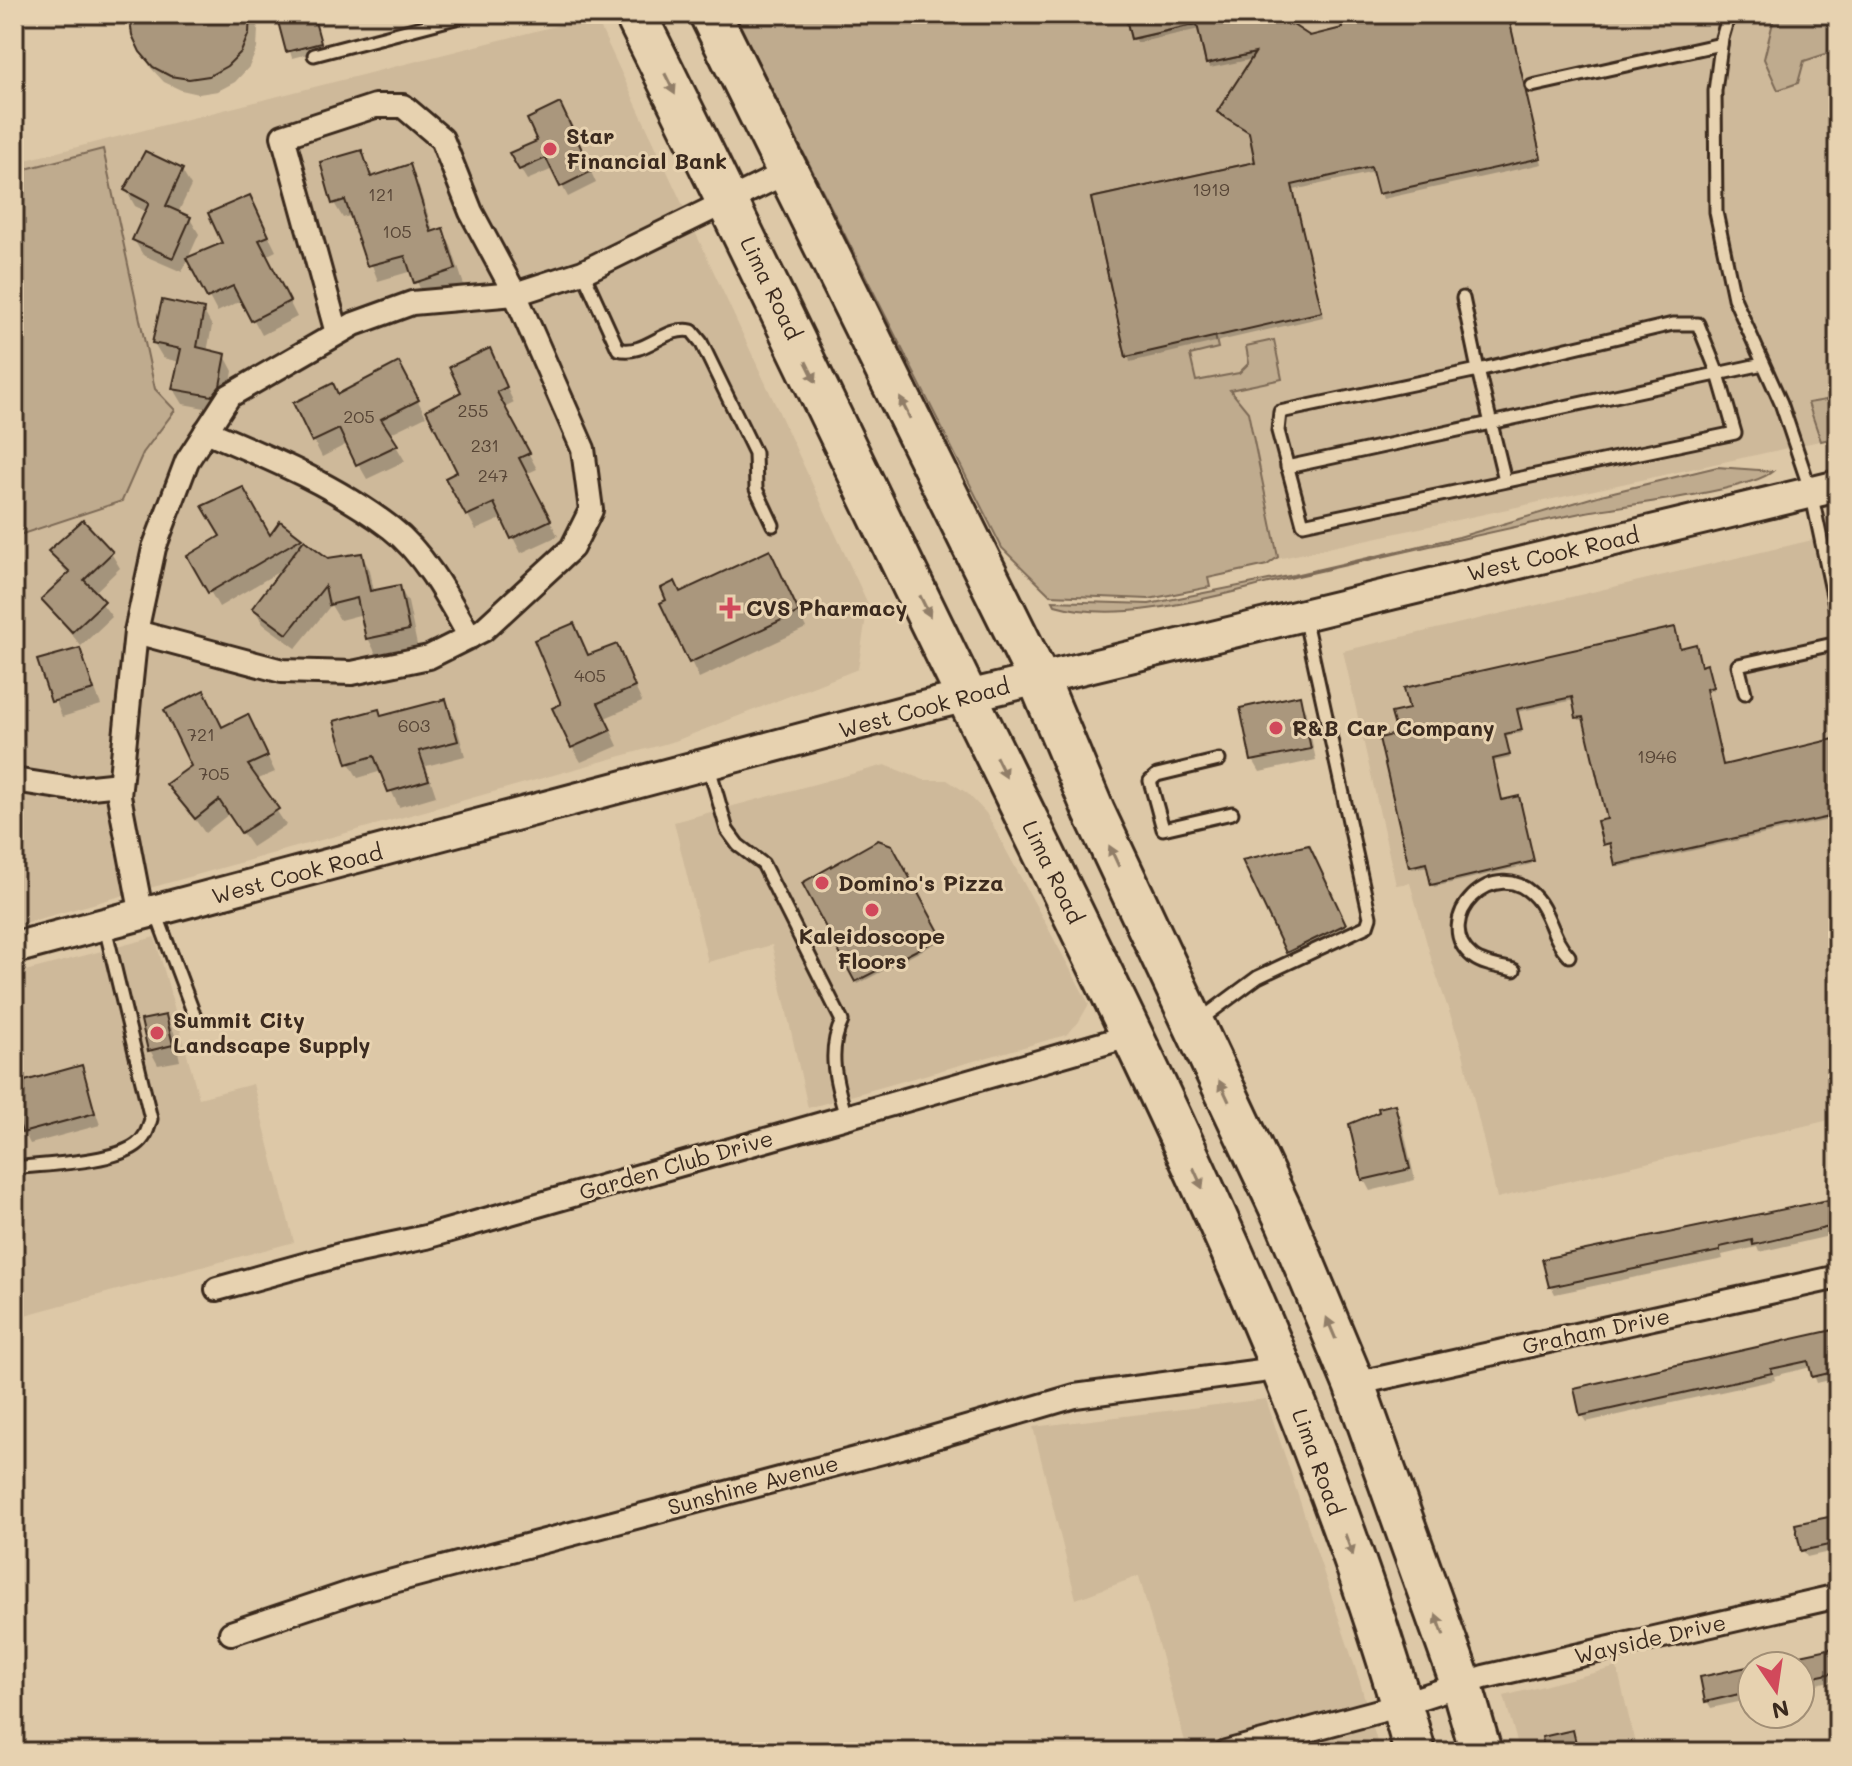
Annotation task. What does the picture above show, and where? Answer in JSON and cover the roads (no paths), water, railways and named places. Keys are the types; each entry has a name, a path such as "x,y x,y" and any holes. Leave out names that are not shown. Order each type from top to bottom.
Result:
{"highway":[{"name":"Lima Road","path":"635,14 1133,1035 1281,1362 1385,1641 1415,1752"},
{"path":"710,14 1038,678 1094,812 1287,1223 1354,1384 1461,1683 1481,1752"}],"main road":[{"name":"West Cook Road","path":"14,948 105,927 708,763 1038,678 1825,489"}],"street":[{"path":"136,632 297,673 352,673 429,657 470,637 521,598 572,548 591,510 583,449 515,294 471,212 442,139 403,106 375,106 283,136 337,333"},
{"path":"149,914 119,796 136,632 154,548 187,461 229,396 337,333 412,303 515,294 583,272 789,171"},
{"path":"206,431 294,467 393,529 442,587 470,637"},
{"path":"14,780 72,789 120,784"},
{"name":"Garden Club Drive","path":"217,1289 340,1255 426,1237 1133,1035"},
{"name":"Graham Drive","path":"1354,1384 1838,1277"},
{"name":"Sunshine Avenue","path":"231,1633 359,1590 901,1447 1075,1396 1261,1371 1281,1362"},
{"name":"Wayside Drive","path":"1226,1752 1402,1704 1461,1683 1838,1596"}],"lane":[{"path":"314,55 471,14"},
{"path":"1729,14 1721,44 1715,91 1716,212 1734,298 1825,489 1838,619"},
{"path":"1532,86 1721,44"},
{"path":"583,272 618,349 637,349 682,329 692,331 701,342 755,453 756,489 773,525"},
{"path":"1463,298 1505,481"},
{"path":"1673,324 1698,324 1718,374 1735,433 1303,524 1278,431 1280,412 1673,324"},
{"path":"1287,467 1763,364"},
{"path":"1192,1024 1213,1014 1258,977 1367,926 1370,917 1303,613"},
{"path":"1745,693 1738,665 1838,643"},
{"path":"1219,760 1157,775 1150,781 1163,829 1232,813"},
{"path":"708,763 727,830 738,845 763,864 842,1021 835,1035 833,1072 846,1117"},
{"path":"1514,970 1474,958 1462,944 1458,927 1462,910 1473,893 1486,885 1505,881 1536,897 1556,942 1569,956"},
{"path":"149,914 195,1017"},
{"path":"14,1168 101,1157 135,1146 147,1135 151,1119 105,927"}],"place":[{"name":"Star Financial Bank","path":"550,149"},
{"name":"CVS Pharmacy","path":"730,608"},
{"name":"R&B Car Company","path":"1276,728"},
{"name":"Domino's Pizza","path":"822,883"},
{"name":"Kaleidoscope Floors","path":"872,910"},
{"name":"Summit City Landscape Supply","path":"157,1033"}]}
